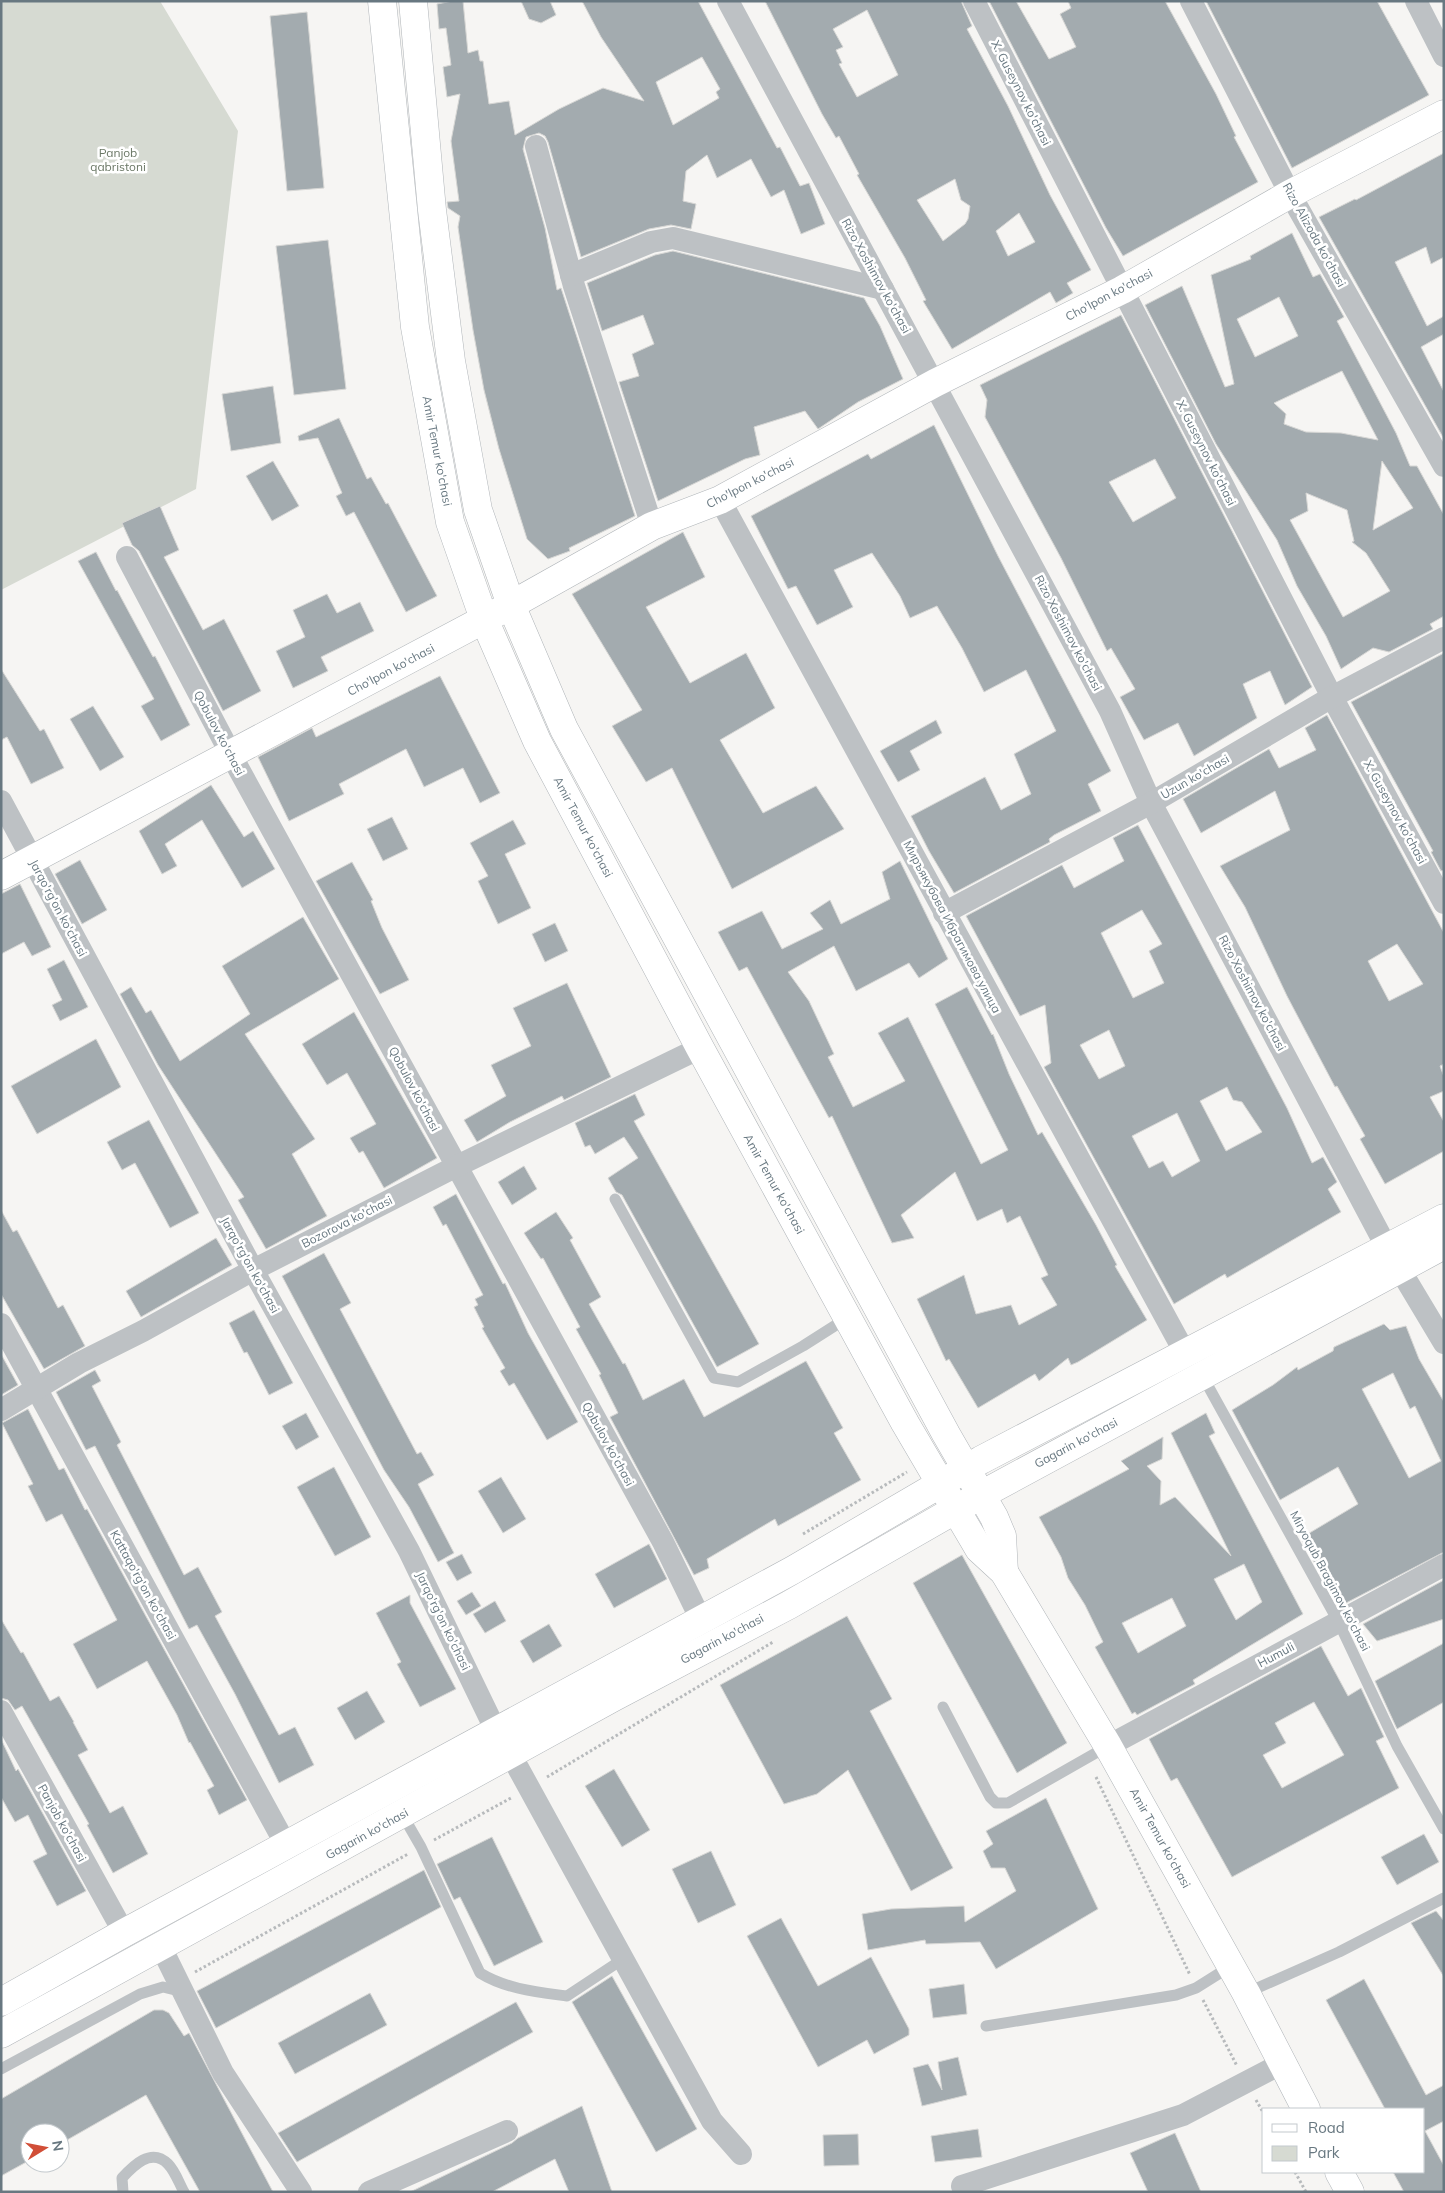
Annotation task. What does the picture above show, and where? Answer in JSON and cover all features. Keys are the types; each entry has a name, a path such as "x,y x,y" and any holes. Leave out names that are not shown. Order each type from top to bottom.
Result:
{"main road":[{"name":"Amir Temur ko'chasi","path":"382,1 415,327 450,522 484,619 537,741 700,1048 939,1484 979,1549 1004,1572 1097,1752 1231,1966 1305,2108"},
{"name":"Amir Temur ko'chasi","path":"413,1 432,210 450,361 478,510 511,605 564,729 1002,1536 1004,1572"},
{"name":"Cho'lpon ko'chasi","path":"1,876 231,756 511,605 652,526 720,500 935,383 1122,290 1290,194 1444,114"},
{"name":"Gagarin ko'chasi","path":"1,2034 622,1693 789,1605 981,1495 1202,1375 1393,1258 1444,1218"},
{"name":"Gagarin ko'chasi","path":"1,2002 496,1730 793,1570 966,1469 1185,1353 1393,1258 1444,1245"},
{"path":"1340,2173 1350,2192"}],"street":[{"name":"Rizo Xoshimov ko'chasi","path":"728,1 1110,711 1151,803 1393,1258 1444,1343"},
{"name":"X. Guseynov ko'chasi","path":"974,1 1332,697 1444,903"},
{"name":"Rizo Alizoda ko'chasi","path":"1191,1 1290,194 1444,466"},
{"path":"1416,1 1444,56"},
{"path":"536,146 571,275 652,526"},
{"path":"571,275 651,242 673,238 883,289"},
{"name":"Миръякубова Ибрагимова улица","path":"720,500 826,690 944,913 1185,1353"},
{"name":"Qobulov ko'chasi","path":"126,557 231,756 663,1542 701,1620"},
{"name":"Uzun ko'chasi","path":"944,913 1151,803 1332,697 1444,638"},
{"name":"Jarqo'rg'on ko'chasi","path":"1,801 253,1270 409,1551 496,1730"},
{"name":"Bozorova ko'chasi","path":"1,1410 79,1363 143,1331 253,1270 455,1166 700,1048"},
{"name":"Kattaqo'rg'on ko'chasi","path":"1,1324 286,1845"},
{"name":"Humuli","path":"1097,1752 1444,1565"},
{"name":"Panjob ko'chasi","path":"1,1711 124,1933"},
{"path":"511,1755 712,2121 741,2154"},
{"path":"161,1946 222,2073 301,2192"},
{"path":"962,2186 1183,2116 1282,2064"},
{"path":"369,2192 507,2131"}],"lane":[{"path":"615,1199 714,1378 738,1382 803,1346 847,1318"},
{"name":"Miryoqub Bragimov ko'chasi","path":"1202,1375 1338,1621 1397,1746 1444,1829"},
{"path":"943,1707 990,1797 996,1803 1008,1803 1097,1752"},
{"path":"402,1814 421,1847 480,1974 494,1982 536,1992 566,1996 623,1959"},
{"path":"1246,1993 1339,1952 1444,1898"},
{"path":"986,2026 1176,1995 1196,1988 1231,1966"},
{"path":"1,2069 140,1994 163,1987 180,1987"},
{"path":"123,2192 122,2178 132,2166 146,2157 158,2158 168,2164 184,2192"}],"path":[{"path":"180,1987 421,1847 528,1789 780,1638"},
{"path":"1097,1752 1196,1988 1262,2111"},
{"path":"1296,2173 1306,2192"}],"green space":[{"name":"Panjob qabristoni","path":"1,1 160,1 238,131 196,489 1,590"}],"building":[{"path":"463,1 468,53 478,50 480,61 483,61 489,104 509,101 515,135 559,109 603,88 644,101 601,37 582,1 698,1 777,148 780,147 800,186 809,183 825,224 801,234 784,190 771,197 751,159 717,178 707,155 686,171 683,201 696,204 691,229 671,225 649,229 581,257 548,142 545,136 539,133 526,137 523,149 545,228 557,290 561,288 635,516 569,548 570,551 548,559 527,539 499,449 484,390 458,227 460,216 448,208 447,202 459,201 451,141 460,94 447,97 443,67 451,65 446,28 439,29 437,4","holes":["702,57 720,89 716,92 719,98 673,125 656,82"]},
{"path":"521,1 550,1 556,15 541,23 529,19"},
{"path":"765,1 961,1 972,26 967,29 1008,106 1050,195 1091,270 1067,283 1073,293 1056,303 1050,292 952,349 923,301 926,300 905,258 857,175 859,174 839,136 836,138","holes":["867,10 898,75 857,97 839,64 842,63 836,50 843,47 833,29","955,179 961,200 970,206 968,219 965,224 943,241 917,200","1019,213 1035,242 1008,256 996,231"]},
{"path":"989,1 1016,1 1049,59 1076,47 1060,14 1071,8 1068,1 1165,1 1216,94 1236,136 1234,137 1258,182 1123,256 1106,228"},
{"path":"1206,1 1377,1 1429,95 1292,168"},
{"path":"307,12 324,188 287,191 270,16"},
{"path":"1444,153 1444,257 1431,264 1426,247 1395,262 1427,326 1444,316 1444,334 1421,347 1444,392 1444,439 1319,217 1356,200"},
{"path":"1292,233 1313,277 1320,274 1344,317 1337,321 1396,433 1410,466 1417,466 1444,515 1444,616 1430,624 1433,629 1389,652 1373,648 1341,669 1326,636 1297,586 1277,540 1216,444 1145,305 1182,286 1225,387 1234,384 1211,275 1251,259 1250,256","holes":["1279,297 1298,336 1255,357 1237,319","1342,371 1378,440 1341,433 1306,432 1284,424 1286,414 1274,403","1382,461 1413,508 1373,530","1306,493 1347,510 1354,541 1352,542 1366,553 1390,591 1343,617 1290,520 1308,511"]},
{"path":"328,240 346,389 294,395 276,246"},
{"path":"673,251 864,298 880,326 903,379 858,402 818,429 805,411 754,427 760,455 745,459 658,501 619,382 639,376 632,354 654,344 643,315 602,331 587,283 655,255"},
{"path":"1121,315 1312,687 1285,705 1270,671 1243,684 1257,718 1194,756 1178,723 1144,740 1120,697 1135,689 1111,648 1107,651 1061,558 985,417 987,400 980,385","holes":["1155,459 1176,498 1133,522 1109,482"]},
{"path":"273,386 281,443 231,451 222,394"},
{"path":"339,418 367,479 371,477 386,504 388,503 437,596 406,612 354,512 346,516 336,496 342,493 318,438 299,441 298,436"},
{"path":"934,425 998,556 1111,771 1088,784 1101,811 1054,835 1049,839 1050,842 954,893 911,816 985,777 1001,810 1031,794 1014,754 1056,731 1026,670 984,692 962,648 937,606 910,618 900,596 872,553 834,570 853,607 817,625 796,586 788,589 751,516 868,454 871,459"},
{"path":"273,461 299,506 272,521 246,476"},
{"path":"160,506 179,550 164,557 203,630 224,619 261,691 223,711 139,551 132,545 122,523"},
{"path":"683,532 705,577 646,607 690,683 746,653 775,708 720,740 763,813 816,786 844,829 732,889 672,768 646,782 612,726 642,710 572,594"},
{"path":"96,552 153,657 155,656 190,725 161,741 141,706 154,699 78,561"},
{"path":"327,594 337,613 360,602 374,631 321,657 328,671 293,688 276,651 305,637 293,610"},
{"path":"1444,653 1444,870 1441,871 1431,852 1433,851 1351,702"},
{"path":"1,669 40,731 44,729 64,768 31,784 7,737 1,740"},
{"path":"440,676 500,793 480,803 463,768 424,787 406,749 339,784 344,794 289,821 258,757 312,728 316,737"},
{"path":"93,706 124,757 100,771 70,719"},
{"path":"1327,715 1444,933 1444,1064 1440,1066 1444,1077 1444,1091 1430,1097 1444,1122 1444,1151 1385,1184 1360,1139 1365,1136 1337,1086 1335,1087 1287,996 1245,907 1220,866 1290,830 1275,791 1201,833 1183,799 1269,749 1279,768 1316,750 1305,728","holes":["1397,944 1423,984 1389,1001 1368,961"]},
{"path":"936,720 942,733 910,751 920,770 898,782 880,751"},
{"path":"211,785 244,837 253,831 275,869 242,888 202,820 165,844 177,866 162,874 139,831"},
{"path":"392,817 408,849 383,861 367,829"},
{"path":"513,820 526,844 505,854 531,908 498,924 478,881 488,876 470,843"},
{"path":"1138,825 1287,1108 1312,1163 1323,1157 1337,1182 1328,1189 1341,1212 1227,1278 1225,1274 1174,1304 1044,1067 1051,1063 1045,1005 1020,1016 966,916 1062,865 1074,888 1124,861 1113,838","holes":["1142,910 1162,944 1149,951 1164,983 1133,998 1101,933","1109,1030 1125,1066 1099,1079 1080,1045","1227,1087 1233,1100 1242,1102 1262,1132 1226,1151 1200,1101","1177,1113 1200,1161 1172,1177 1163,1161 1149,1168 1132,1136"]},
{"path":"80,860 107,910 82,924 55,874"},
{"path":"900,861 948,959 919,978 909,963 856,991 834,946 788,972 809,1001 834,1054 828,1057 853,1107 905,1081 878,1033 908,1017 981,1164 1008,1150 935,1004 967,987 993,1034 1009,1074 1038,1135 1042,1132 1096,1225 1117,1265 1115,1266 1147,1320 1078,1362 1071,1365 1068,1358 1039,1381 1035,1374 978,1408 949,1359 946,1361 917,1299 964,1275 976,1314 1011,1305 1019,1325 1057,1305 1041,1278 1048,1275 1020,1216 1007,1223 1002,1209 977,1221 955,1172 901,1215 914,1238 892,1243 832,1116 829,1118 747,967 739,971 718,932 762,911 782,949 823,929 810,913 830,900 841,924 890,899 882,872"},
{"path":"352,862 373,900 371,901 382,928 409,980 380,994 316,881"},
{"path":"20,884 51,947 32,956 24,942 1,954 1,894"},
{"path":"303,917 339,979 245,1034 315,1139 292,1154 327,1216 266,1249 238,1200 244,1197 158,1065 120,994 131,987 146,1013 151,1010 180,1061 250,1014 222,966"},
{"path":"555,923 568,951 545,962 532,934"},
{"path":"64,960 88,1007 60,1021 52,1005 62,1000 47,969"},
{"path":"567,983 611,1077 564,1100 562,1096 510,1122 477,1142 464,1120 506,1096 491,1065 531,1046 513,1008"},
{"path":"354,1012 437,1158 384,1188 363,1151 359,1153 350,1138 376,1124 347,1073 327,1085 302,1044"},
{"path":"96,1039 121,1087 37,1134 11,1086"},
{"path":"635,1094 645,1115 634,1121 759,1344 717,1367 622,1195 616,1192 608,1178 638,1158 624,1137 595,1154 590,1145 585,1147 575,1123"},
{"path":"149,1120 199,1213 170,1228 135,1163 122,1170 107,1142"},
{"path":"524,1166 537,1189 512,1205 498,1182"},
{"path":"456,1194 503,1284 505,1283 528,1333 578,1422 547,1440 514,1383 509,1386 500,1371 505,1368 482,1328 484,1327 474,1307 478,1305 475,1299 483,1295 446,1224 443,1226 433,1207"},
{"path":"1,1210 13,1232 17,1230 58,1308 63,1305 85,1346 44,1369 1,1294"},
{"path":"556,1212 573,1238 570,1240 601,1297 589,1304 623,1364 625,1363 643,1400 684,1379 704,1417 806,1361 843,1428 834,1433 861,1480 778,1526 775,1519 707,1559 709,1568 694,1575 610,1417 618,1413 599,1375 601,1374 576,1329 580,1327 543,1258 541,1259 524,1233"},
{"path":"216,1238 232,1265 141,1317 126,1291"},
{"path":"324,1253 351,1303 340,1309 417,1454 421,1452 434,1475 418,1484 454,1553 438,1562 409,1507 384,1470 282,1276"},
{"path":"254,1310 293,1383 269,1395 247,1352 244,1353 229,1323"},
{"path":"1384,1324 1390,1330 1406,1326 1419,1359 1444,1402 1444,1552 1346,1603 1343,1599 1336,1602 1301,1538 1358,1504 1338,1467 1280,1500 1232,1410 1273,1385 1297,1367 1298,1370 1333,1351 1334,1347","holes":["1393,1373 1410,1409 1415,1406 1441,1461 1409,1478 1362,1389"]},
{"path":"1,1354 18,1385 1,1395"},
{"path":"95,1370 101,1381 92,1386 121,1442 117,1445 184,1575 198,1567 222,1612 215,1616 279,1735 295,1727 314,1765 279,1783 235,1694 197,1625 189,1629 95,1446 86,1450 56,1392"},
{"path":"28,1409 59,1470 64,1468 85,1510 87,1509 247,1800 219,1815 207,1790 214,1786 189,1743 177,1715 147,1661 97,1689 73,1644 117,1620 62,1514 46,1522 28,1486 33,1484 2,1423"},
{"path":"306,1413 319,1437 296,1450 282,1426"},
{"path":"1206,1413 1215,1433 1209,1436 1303,1614 1193,1680 1195,1684 1137,1715 1135,1712 1132,1714 1095,1647 1103,1642 1085,1605 1068,1578 1061,1557 1039,1517 1129,1469 1121,1461 1163,1437 1162,1459 1147,1466 1161,1481 1160,1505 1175,1497 1231,1556 1171,1433","holes":["1244,1564 1262,1602 1236,1620 1214,1579","1172,1598 1186,1626 1138,1653 1122,1623"]},
{"path":"334,1467 371,1537 335,1556 297,1487"},
{"path":"501,1477 526,1519 503,1533 478,1491"},
{"path":"649,1544 667,1579 614,1608 595,1574"},
{"path":"462,1554 472,1573 457,1581 446,1562"},
{"path":"962,1555 1067,1743 1017,1773 913,1583"},
{"path":"1444,1580 1444,1619 1377,1641 1363,1624"},
{"path":"472,1592 481,1606 466,1615 457,1601"},
{"path":"410,1595 410,1603 456,1689 420,1707 397,1664 401,1662 376,1613"},
{"path":"495,1601 506,1621 485,1633 473,1614"},
{"path":"847,1616 892,1699 870,1711 953,1868 911,1891 848,1770 817,1794 784,1804 720,1685"},
{"path":"1,1619 21,1653 23,1652 50,1701 59,1696 74,1722 88,1750 78,1755 110,1813 123,1806 148,1854 113,1873 87,1825 89,1824 22,1706 15,1710 8,1700 1,1698"},
{"path":"549,1624 562,1646 533,1663 520,1641"},
{"path":"1444,1643 1444,1702 1397,1729 1375,1681"},
{"path":"1321,1646 1348,1696 1361,1688 1384,1737 1376,1741 1399,1788 1232,1877 1177,1778 1171,1781 1149,1739","holes":["1314,1702 1344,1755 1282,1788 1263,1755 1286,1743 1275,1723"]},
{"path":"367,1691 385,1722 355,1740 337,1708"},
{"path":"1,1739 16,1771 18,1769 86,1891 57,1906 33,1861 47,1854 28,1815 15,1822 1,1797"},
{"path":"614,1769 650,1830 622,1847 585,1786"},
{"path":"1046,1798 1098,1909 996,1969 980,1942 926,1944 925,1940 868,1950 862,1914 891,1909 964,1906 965,1922 1016,1891 1005,1868 991,1868 983,1851 993,1844 986,1831"},
{"path":"1424,1834 1439,1862 1397,1885 1381,1857"},
{"path":"492,1837 543,1942 494,1966 460,1897 454,1900 437,1864"},
{"path":"711,1851 736,1905 698,1923 672,1869"},
{"path":"424,1870 441,1907 216,2028 197,1991"},
{"path":"1436,1911 1444,1921 1444,1977 1411,1923"},
{"path":"781,1918 818,1986 871,1957 909,2029 909,2035 874,2054 867,2040 818,2067 747,1936"},
{"path":"612,1976 697,2129 656,2152 572,2002"},
{"path":"1364,1979 1426,2095 1444,2085 1444,2121 1425,2131 1425,2108 1384,2108 1326,2000"},
{"path":"964,1984 967,2014 933,2018 929,1989"},
{"path":"370,1993 387,2025 295,2074 278,2043"},
{"path":"516,2002 533,2032 297,2162 278,2133"},
{"path":"154,2010 163,2010 169,2013 184,2036 189,2033 273,2192 200,2192 146,2095 70,2138 70,2123 20,2123 20,2166 1,2176 1,2099"},
{"path":"958,2057 967,2095 922,2106 913,2068 928,2064 942,2090 938,2062"},
{"path":"582,2106 612,2192 569,2192 555,2159 492,2192 410,2192 512,2143 518,2138"},
{"path":"978,2129 982,2157 935,2162 931,2136"},
{"path":"1425,2131 1444,2166 1444,2192 1404,2192 1394,2173 1425,2173"},
{"path":"1175,2133 1201,2192 1148,2192 1130,2153"},
{"path":"858,2134 859,2165 824,2166 823,2135"}]}
